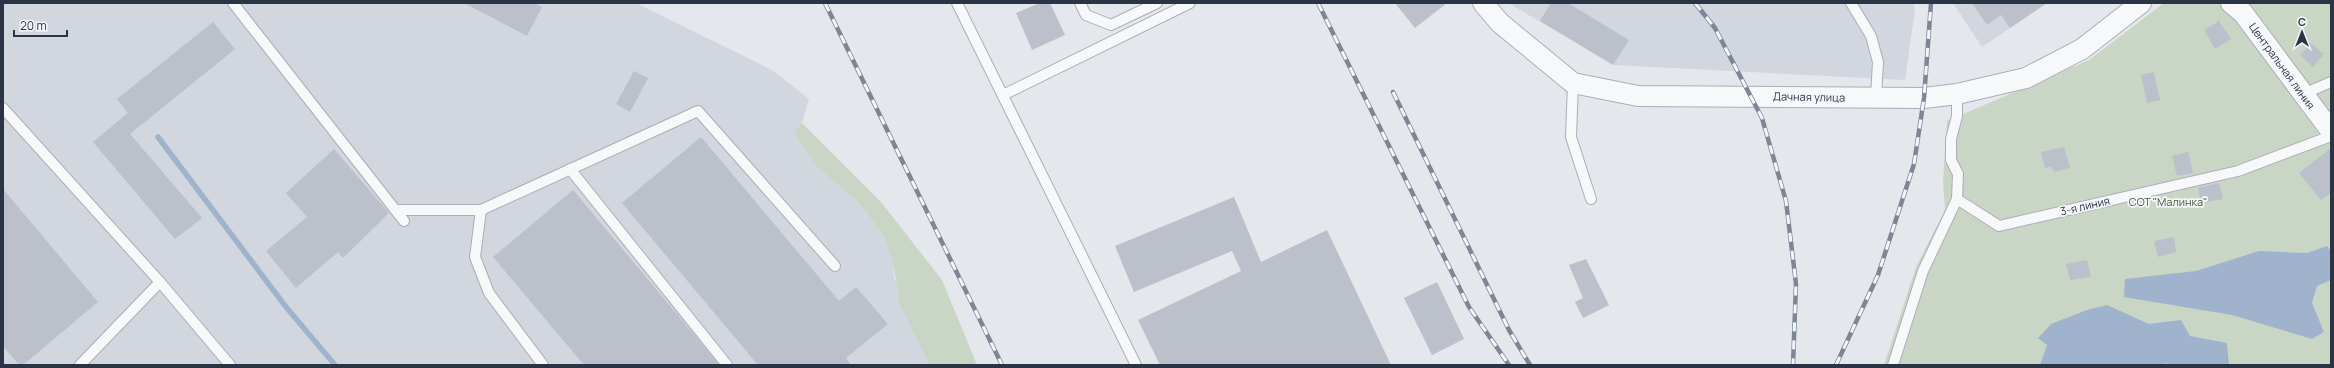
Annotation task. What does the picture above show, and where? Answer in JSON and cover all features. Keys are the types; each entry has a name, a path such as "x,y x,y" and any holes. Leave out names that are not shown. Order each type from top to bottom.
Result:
{"street":[{"name":"Дачная улица","path":"1483,3 1500,23 1573,83 1638,96 1924,98 1957,94 2026,78 2082,49 2141,3"},
{"name":"Центральная линия","path":"2231,3 2243,13 2331,131"}],"lane":[{"path":"233,3 404,221"},
{"path":"957,3 1136,365"},
{"path":"1080,3 1086,15 1111,25 1157,3"},
{"path":"1003,95 1190,3"},
{"path":"1851,3 1870,36 1878,62 1876,97"},
{"path":"2302,94 2331,82"},
{"path":"1573,83 1571,137 1591,199"},
{"path":"1893,365 1923,271 1957,199 1958,174 1950,160 1951,139 1957,116 1957,94"},
{"path":"3,108 160,282 230,365"},
{"path":"396,210 481,210 698,111 835,266"},
{"name":"3-я линия","path":"1957,199 1999,226 2238,171 2331,136"},
{"path":"570,169 727,365"},
{"path":"481,210 475,257 489,293 543,365"},
{"path":"80,365 160,282"}],"shaded area":[{"path":"3,3 636,3 772,70 809,99 802,123 795,133 818,168 861,205 884,237 893,263 894,277 930,365 3,365"},
{"path":"1508,3 1913,3 1915,9 1905,80 1614,65"},
{"path":"1953,3 2047,3 1982,47"}],"green space":[{"name":"СОТ \"Малинка\"","path":"2164,3 2331,3 2331,365 1884,365 1916,267 1945,210 1943,181 1947,121 2089,60"},
{"path":"802,123 881,202 942,280 977,365 930,365 900,304 893,263 884,237 861,205 818,168 794,133"}],"water":[{"path":"2327,246 2331,252 2331,280 2317,286 2312,303 2324,332 2312,339 2232,315 2124,297 2125,279 2196,271 2259,251 2307,253"},
{"path":"2107,305 2149,324 2181,320 2190,336 2227,343 2229,365 2168,365 2166,363 2163,365 2040,365 2047,345 2038,338 2051,324 2087,310"}],"building":[{"path":"464,3 534,3 542,7 527,36"},
{"path":"1040,3 1050,3 1065,35 1032,50 1016,13"},
{"path":"1395,3 1447,3 1415,28"},
{"path":"1551,3 1568,3 1629,40 1613,65 1540,21"},
{"path":"1972,3 2047,3 2010,28 2001,15 1987,25"},
{"path":"2219,21 2231,39 2215,49 2204,30"},
{"path":"213,22 235,49 130,134 202,218 175,239 93,142 128,113 117,99"},
{"path":"2311,43 2324,54 2313,67 2300,55"},
{"path":"634,71 648,78 630,112 616,104"},
{"path":"2154,72 2160,100 2147,103 2141,75"},
{"path":"701,137 839,301 856,287 888,324 846,358 851,365 758,365 622,203"},
{"path":"2064,147 2070,168 2054,172 2051,166 2045,168 2041,152"},
{"path":"2331,148 2331,193 2321,200 2299,173"},
{"path":"334,149 389,213 343,258 338,252 296,288 266,251 307,217 286,193"},
{"path":"2188,152 2193,173 2177,176 2172,156"},
{"path":"2219,183 2223,199 2201,203 2198,188"},
{"path":"3,189 98,302 23,365 19,365 3,346"},
{"path":"573,190 719,365 584,365 493,257"},
{"path":"1234,197 1261,262 1327,230 1391,365 1160,365 1138,320 1241,271 1232,251 1134,292 1115,246"},
{"path":"2174,237 2176,252 2158,257 2154,241"},
{"path":"1586,259 1609,305 1583,318 1575,302 1583,298 1569,265"},
{"path":"2087,260 2091,277 2070,280 2066,264"},
{"path":"1437,282 1464,339 1432,355 1404,298"}],"waterway":[{"path":"158,137 286,307 335,365"}],"railway":[{"path":"825,3 1002,365"},
{"path":"1318,3 1469,307 1509,365"},
{"path":"1695,3 1715,28 1762,118 1786,201 1796,284 1793,365"},
{"path":"1836,365 1878,275 1914,164 1924,98 1931,3"},
{"path":"1393,92 1509,330 1530,365"}]}
